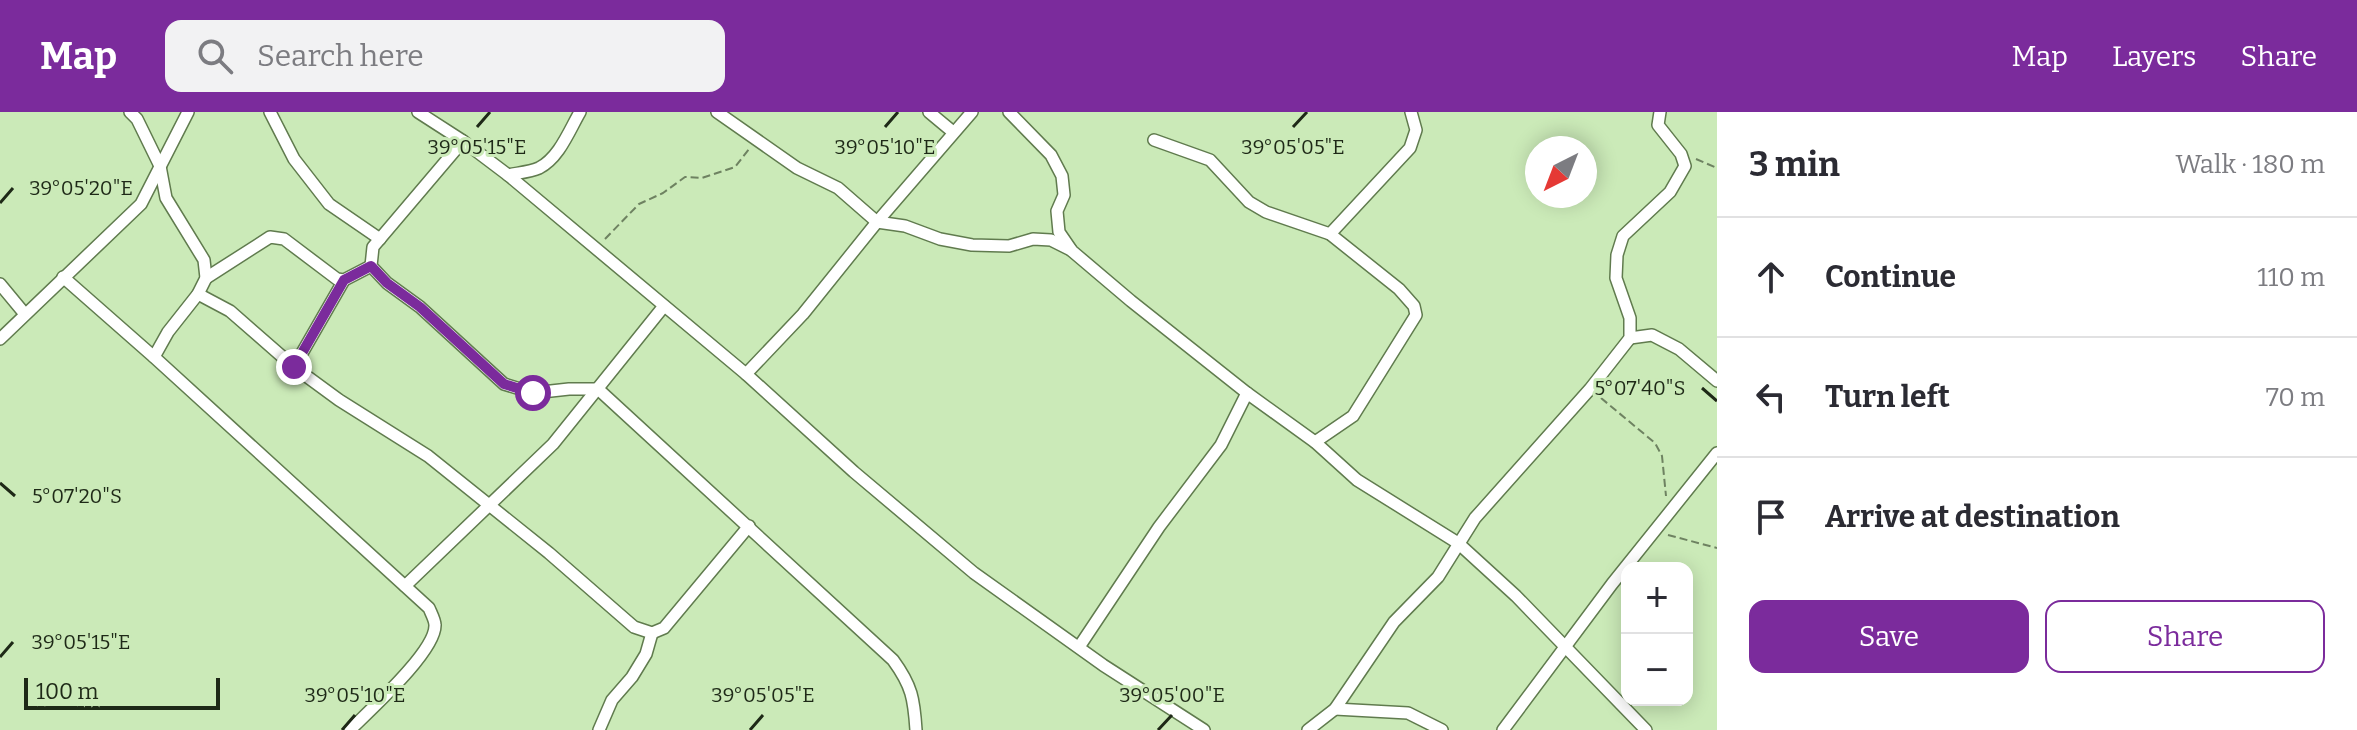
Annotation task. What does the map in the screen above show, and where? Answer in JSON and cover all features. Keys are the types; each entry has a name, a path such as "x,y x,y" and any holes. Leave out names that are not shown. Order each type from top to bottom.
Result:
{"street":[{"path":"130,112 137,119 160,166 166,198 204,260 206,278"},
{"path":"0,339 141,204 188,112"},
{"path":"270,112 294,159 329,204 380,239"},
{"path":"418,112 508,175 746,374 854,472 974,573 1204,730"},
{"path":"508,175 538,168 551,158 580,112"},
{"path":"717,112 797,168 838,188 877,222 905,226 940,239 972,245 1009,246 1033,239 1051,240 1072,251 1247,393 1315,442 1357,480 1458,543 1516,596 1646,730"},
{"path":"929,112 953,132"},
{"path":"746,374 803,314 972,112"},
{"path":"1009,112 1051,155 1062,176 1064,195 1057,211 1059,232 1072,251"},
{"path":"1330,234 1410,148 1416,130 1411,112"},
{"path":"1308,730 1335,709 1394,622 1438,577 1475,518 1590,389 1630,338 1630,318 1616,278 1617,255 1623,236 1670,192 1685,166 1681,154 1658,125 1660,112"},
{"path":"1154,140 1210,160 1249,202 1266,212 1330,234 1399,289 1414,306 1416,315 1353,416 1315,442"},
{"path":"463,141 373,247 371,266 504,384 533,393 598,389 893,660 906,677 913,694 916,730"},
{"path":"154,357 206,278 270,237 284,239 337,279 344,280"},
{"path":"294,367 344,280 371,266"},
{"path":"63,277 429,608 436,624 432,640 411,668 350,730"},
{"path":"0,284 24,313"},
{"path":"198,294 230,311 294,367 339,400 428,456 549,553 634,627 652,633 664,628 749,526"},
{"path":"405,586 553,444 664,306"},
{"path":"1630,338 1652,335 1679,349 1717,381"},
{"path":"1079,647 1159,527 1221,445 1247,393"},
{"path":"1503,730 1717,453"},
{"path":"599,730 612,700 632,677 646,654 652,633"},
{"path":"1335,709 1408,713 1442,730"}],"path":[{"path":"596,249 639,204 663,193 685,177 702,178 735,167 756,137"},
{"path":"1681,154 1717,168"},
{"path":"1590,389 1655,443 1662,456 1666,517"},
{"path":"1654,531 1717,548"}],"route":[{"path":"294,367 344,280 371,266 504,384 533,393"}]}
